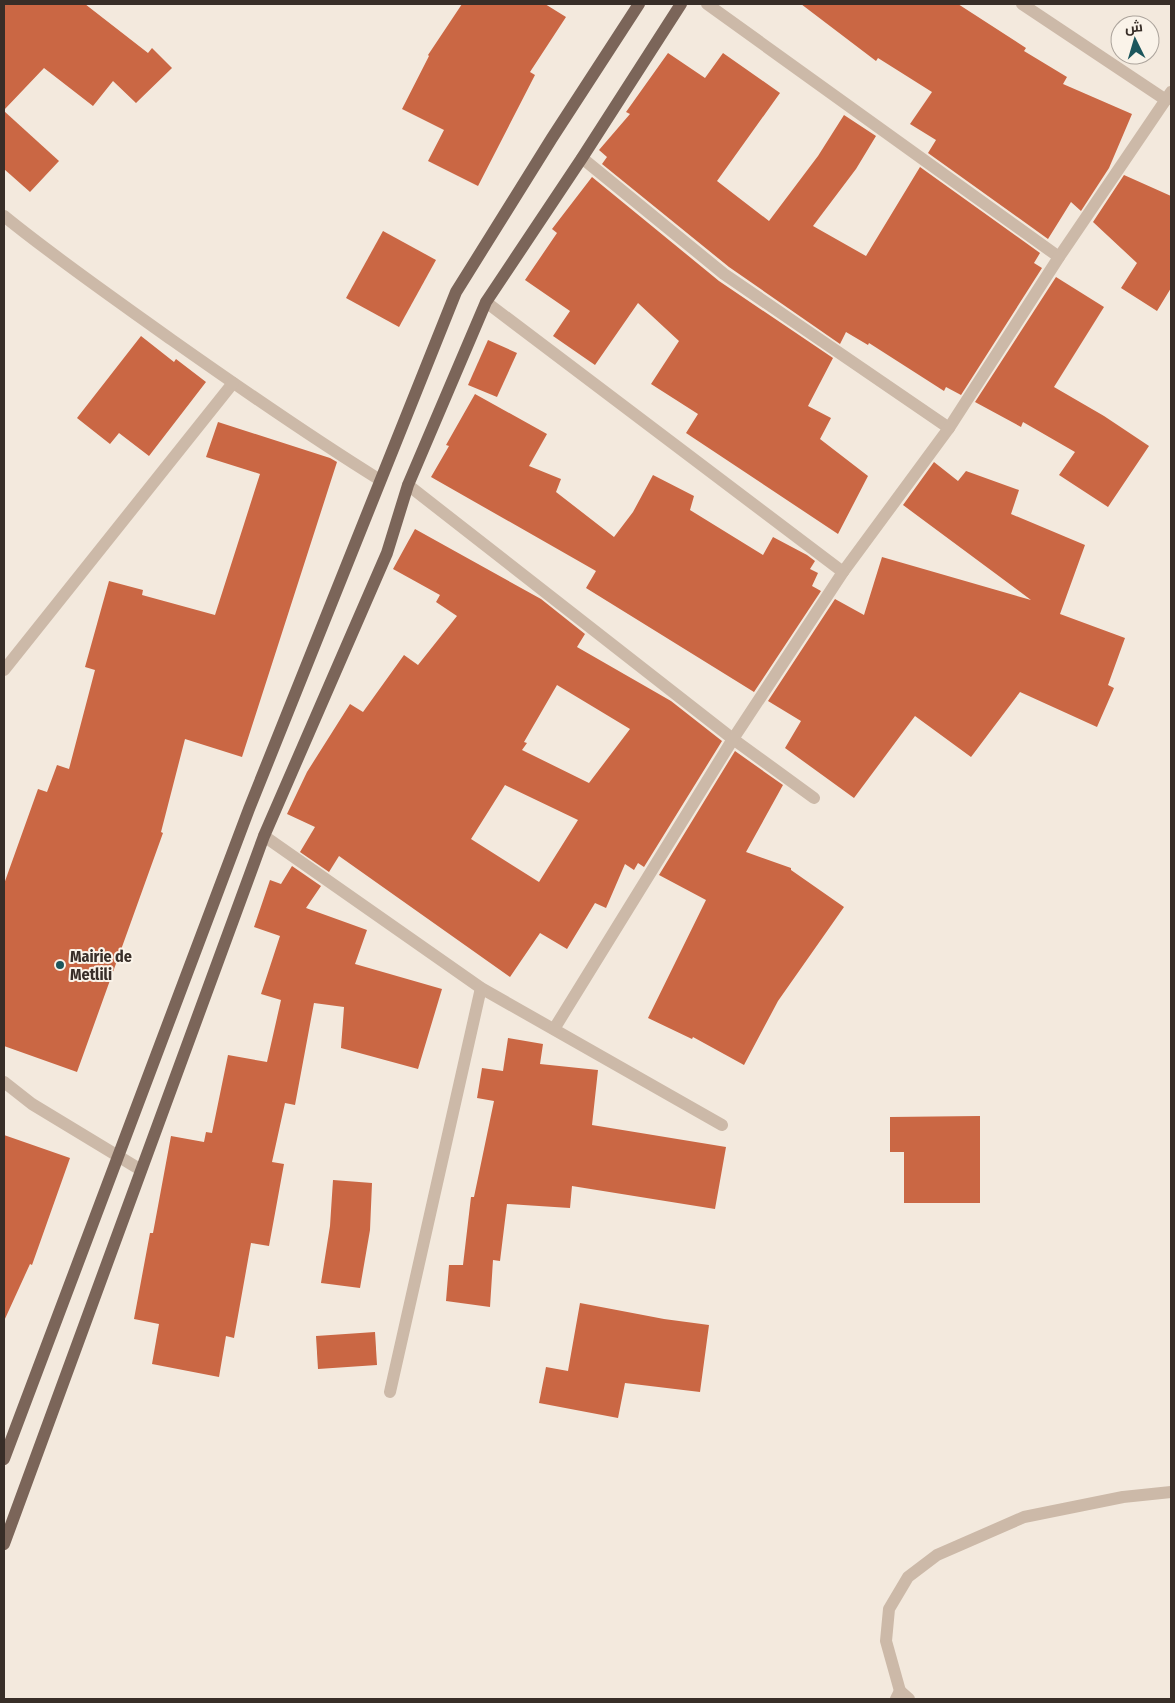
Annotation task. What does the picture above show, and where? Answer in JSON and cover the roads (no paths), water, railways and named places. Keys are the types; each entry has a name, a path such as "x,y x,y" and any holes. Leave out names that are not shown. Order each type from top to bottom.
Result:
{"main road":[{"path":"4,1459 249,809 456,292 552,138 639,4"},
{"path":"4,1544 264,836 387,553 408,485 486,302 582,158 680,4"}],"street":[{"path":"707,4 1059,256"},
{"path":"554,1029 733,739 843,572 949,428 1059,256 1169,96 1022,4"},
{"path":"582,158 724,274 949,428"},
{"path":"4,216 48,252 233,383 380,480"},
{"path":"486,302 843,572"},
{"path":"4,670 233,383"},
{"path":"408,485 733,739 814,798"},
{"path":"264,836 481,988 722,1125"},
{"path":"390,1392 481,988"},
{"path":"4,1082 32,1104 141,1170"},
{"path":"902,1696 886,1641 889,1609 908,1577 937,1555 1024,1517 1123,1497 1171,1492"}],"place":[{"name":"Mairie de Metlili","path":"60,965"}]}
